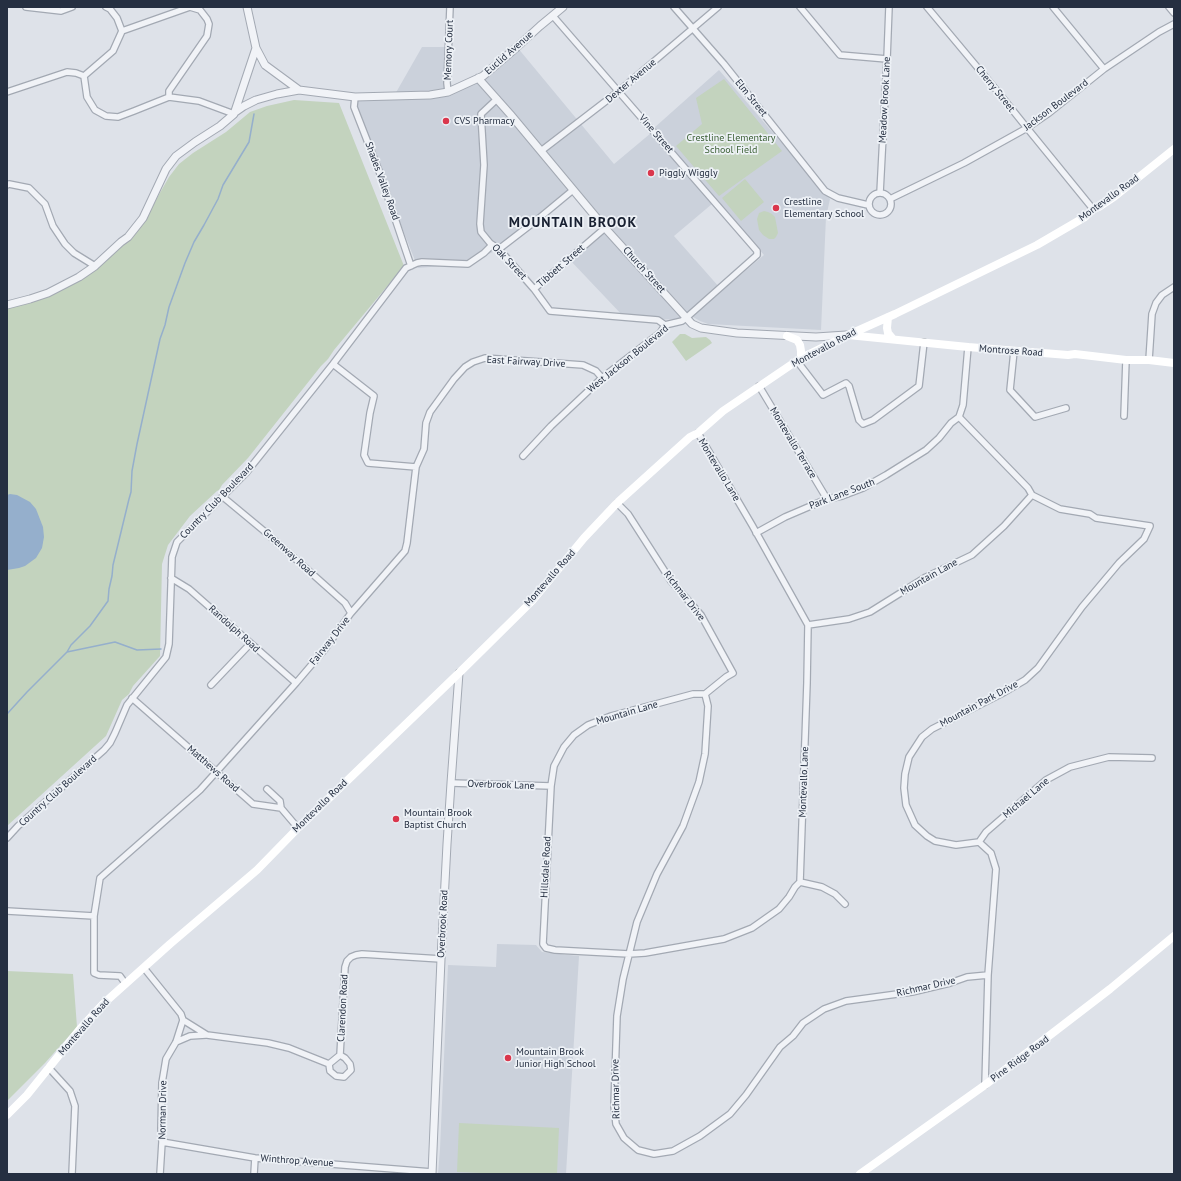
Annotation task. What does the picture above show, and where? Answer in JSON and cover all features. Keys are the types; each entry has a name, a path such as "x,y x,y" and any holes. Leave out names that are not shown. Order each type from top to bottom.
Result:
{"main road":[{"name":"Montevallo Road","path":"7,1115 27,1095 80,1029 103,1004 125,983 257,870 298,828 459,674 532,601 584,538 617,503 690,437 698,433 723,411 799,360 1037,245 1085,217 1093,209 1099,207 1114,197 1174,149"},
{"path":"888,317 887,328 892,339"},
{"name":"Montrose Road","path":"848,335 924,342 968,348 1068,355 1075,354 1126,360 1149,360 1174,363"},
{"path":"787,336 797,340 801,351 799,360"},
{"name":"Pine Ridge Road","path":"860,1174 985,1085 1110,989 1174,936"}],"street":[{"path":"26,7 61,10 72,7"},
{"path":"84,76 114,51 122,31 117,18 110,9 106,7"},
{"path":"122,31 190,7 200,10 207,19 209,24 207,36 169,90 169,97"},
{"path":"247,7 256,48 265,65 299,90"},
{"name":"Memory Court","path":"448,92 447,83 450,7"},
{"name":"Euclid Avenue","path":"299,90 355,97 430,96 448,92 478,78 493,68 563,7"},
{"name":"Elm Street","path":"674,7 729,70 825,191 838,198 868,205"},
{"name":"Dexter Avenue","path":"541,151 619,91 718,7"},
{"path":"800,7 840,56 888,59"},
{"name":"Meadow Brook Lane","path":"880,193 888,59 889,7"},
{"name":"Cherry Street","path":"927,7 1093,209"},
{"path":"1053,7 1104,69"},
{"path":"1169,7 1174,12"},
{"name":"Vine Street","path":"553,16 756,251 757,255"},
{"name":"Jackson Boulevard","path":"890,199 964,163 1027,128 1049,113 1104,69 1159,32 1174,24"},
{"path":"234,114 256,48"},
{"path":"7,92 67,72 84,76"},
{"path":"84,76 87,97 95,110 106,116 118,117 169,97 199,101 234,114"},
{"name":"Church Street","path":"478,78 605,228 692,324 701,328 737,333 816,337 848,335"},
{"path":"7,304 30,299 48,292 79,277 95,266 128,237 143,218 166,169 176,156 220,126 244,106 256,100 299,90"},
{"name":"Shades Valley Road","path":"355,97 354,107 379,171 411,266"},
{"name":"Oak Street","path":"497,99 481,114 484,165 480,224 481,232 492,245 499,249 534,289 550,311 658,320 665,325"},
{"path":"7,185 9,184 29,188 45,204 53,226 65,244 74,253 95,266"},
{"path":"499,249 538,220 573,190"},
{"path":"880,193 890,199 890,210 884,215 880,216 873,214 870,211 868,205 871,197 874,195 880,193"},
{"name":"Tibbett Street","path":"534,289 605,228"},
{"path":"411,266 422,262 468,264 484,253 492,245"},
{"name":"West Jackson Boulevard","path":"522,456 551,426 602,378 660,332 665,325 682,321 686,318 757,255"},
{"name":"Country Club Boulevard","path":"7,838 18,826 104,750 110,743 132,698 162,662 168,651 169,644 172,557 177,542 246,473 333,364 406,268 411,266"},
{"path":"1149,360 1152,314 1156,303 1162,295 1174,287"},
{"path":"799,360 823,395 846,383 849,386 859,420 863,424 873,420 919,386 924,342"},
{"path":"959,417 963,405 968,348"},
{"path":"1014,351 1010,390 1035,417 1066,408"},
{"name":"East Fairway Drive","path":"416,467 424,449 426,423 430,412 454,379 472,362 485,358 583,365 596,371 602,378"},
{"path":"1124,416 1126,360"},
{"path":"333,364 374,396 364,455 368,463 416,467"},
{"name":"Montevallo Terrace","path":"759,386 827,499"},
{"name":"Mountain Park Drive","path":"959,417 1028,488 1032,494 1060,509 1090,514 1096,518 1150,526 1144,539 1119,563 1082,607 1038,668 1025,680 932,729 922,738 909,757 905,774 904,788 906,805 915,825 927,836 935,840 956,845 979,842"},
{"name":"Park Lane South","path":"756,533 785,517 827,499 842,496 863,488 886,476 926,450 939,438 951,422 959,417"},
{"name":"Montevallo Lane","path":"698,433 808,625 800,882"},
{"name":"Fairway Drive","path":"94,916 100,878 200,790 296,683 325,649 351,613 405,551 416,467"},
{"name":"Mountain Lane","path":"808,625 849,619 870,612 926,577 972,555 1004,526 1032,494"},
{"name":"Greenway Road","path":"223,497 268,534 345,603 351,613"},
{"name":"Richmar Drive","path":"617,503 628,514 671,581 701,614 733,673 705,694 708,706 706,740 705,754 699,782 683,826 657,874 637,922 628,954 617,1016 614,1090 616,1124 624,1138 638,1150 654,1154 673,1151 700,1136 730,1114 746,1095 780,1047 793,1036 804,1023 824,1009 846,1002 912,992 950,983 967,977 988,975"},
{"name":"Randolph Road","path":"171,578 189,589 296,683"},
{"path":"211,685 250,644"},
{"name":"Overbrook Road","path":"432,1173 450,783 459,674"},
{"name":"Mountain Lane","path":"551,786 554,766 564,747 574,735 588,725 611,716 693,694 705,694"},
{"name":"Matthews Road","path":"132,698 253,804 281,808"},
{"name":"Michael Lane","path":"979,842 986,832 1046,780 1070,767 1110,757 1152,758"},
{"name":"Overbrook Lane","path":"450,783 551,786"},
{"name":"Hillsdale Road","path":"551,786 543,944 546,948 560,950 628,954"},
{"path":"268,789 280,800 281,808 298,828"},
{"path":"979,842 991,853 996,869 988,975 985,1085"},
{"path":"628,954 645,954 724,939 752,928 779,909 800,882 822,887 835,894 845,904"},
{"path":"7,911 94,916 94,973 99,975 120,976 125,983"},
{"name":"Clarendon Road","path":"329,1064 340,1056 345,967 347,961 356,955 362,954 441,959"},
{"path":"144,968 181,1014 183,1020 207,1035"},
{"name":"Norman Drive","path":"160,1174 162,1142 162,1083 166,1059 176,1042 183,1020"},
{"path":"176,1042 190,1036 207,1035 268,1043 289,1048 329,1064 330,1071 336,1076 344,1078 351,1070 350,1064 345,1058 340,1056"},
{"path":"49,1068 70,1091 75,1106 72,1174"},
{"name":"Winthrop Avenue","path":"162,1142 256,1158 432,1173"},
{"path":"254,1174 256,1158"}],"shaded area":[{"path":"422,47 448,47 448,92 487,72 517,47 614,164 651,133 712,204 674,236 720,288 686,318 658,320 624,317 569,259 605,228 573,190 499,249 468,264 418,268 354,107 355,97 394,96"},
{"name":"Crestline Elementary School","path":"719,70 830,199 826,217 821,330 708,324 693,317 764,255 654,128"},
{"name":"Mountain Brook Junior High School","path":"497,944 536,945 542,952 579,956 566,1174 438,1174 448,965 496,967"}],"green space":[{"name":"Crestline Elementary School Field","path":"724,79 782,151 719,196 676,146 702,124 696,98"},
{"path":"294,100 339,103 404,266 321,366 248,458 219,490 190,516 168,545 162,564 160,656 133,686 129,694 122,700 106,736 7,826 7,307 80,279 145,219 169,177 179,164 193,153 226,132 250,112 267,106"},
{"path":"745,179 764,202 741,221 722,198"},
{"path":"764,211 775,217 778,233 774,239 769,239 759,230 757,219 759,213"},
{"path":"680,334 685,334 692,338 706,337 712,343 686,361 672,342"},
{"path":"7,971 73,974 77,1027 45,1063 7,1101"},
{"path":"459,1123 559,1128 557,1174 457,1172"}],"water":[{"path":"7,495 17,495 30,502 36,509 43,527 44,537 42,548 36,558 25,566 7,570"}],"waterway":[{"path":"7,714 67,652 71,645 90,626 108,601 113,565 131,492 132,471 137,444 160,339 169,307 194,242 218,199 223,185 249,142 254,114"},
{"path":"67,652 115,642 137,650 161,649"}],"place":[{"name":"CVS Pharmacy","path":"446,121"},
{"name":"Piggly Wiggly","path":"651,173"},
{"name":"Crestline Elementary School","path":"776,208"},
{"name":"Mountain Brook Baptist Church","path":"396,819"},
{"name":"Mountain Brook Junior High School","path":"508,1058"}],"district":[{"name":"MOUNTAIN BROOK","path":"573,223"}]}
